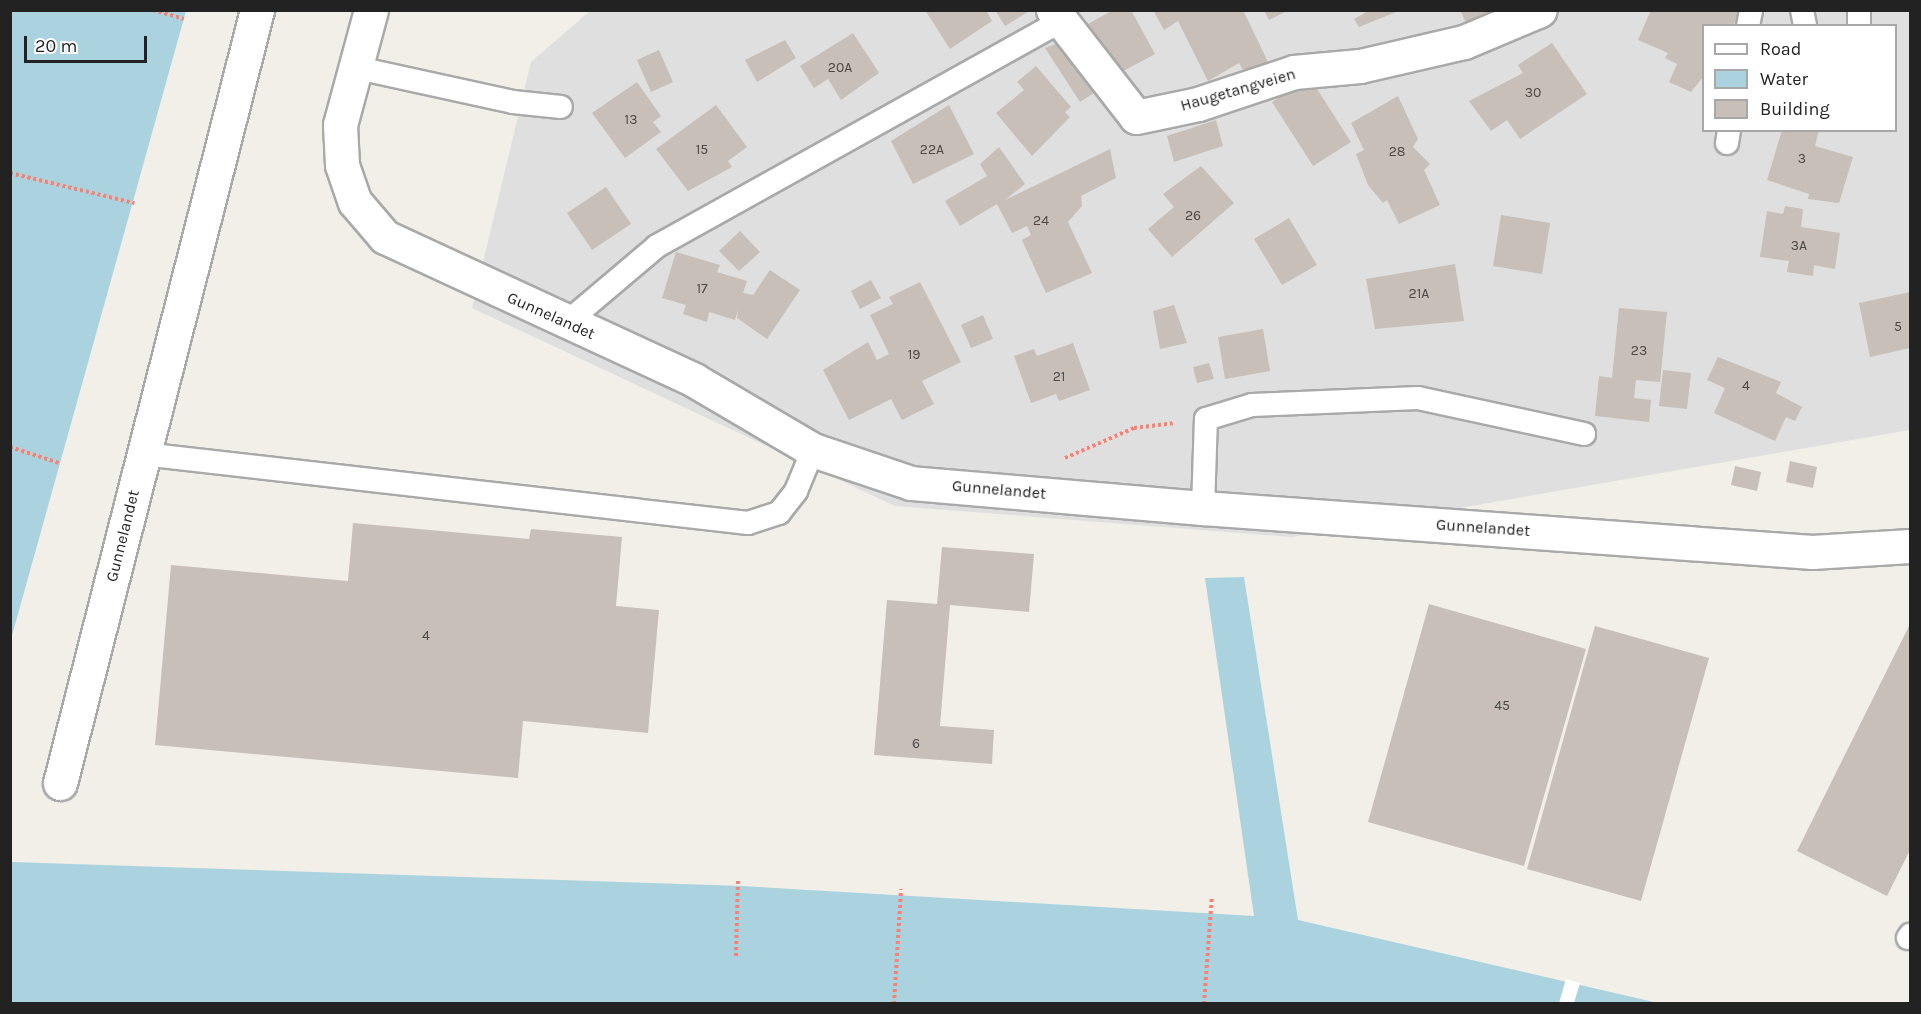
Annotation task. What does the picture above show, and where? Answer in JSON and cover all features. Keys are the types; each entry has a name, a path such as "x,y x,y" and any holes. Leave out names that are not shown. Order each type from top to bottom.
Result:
{"street":[{"name":"Gunnelandet","path":"60,783 257,10"},
{"name":"Gunnelandet","path":"371,10 353,68 340,125 342,165 355,202 385,237 566,323 694,380 813,450 911,483 1203,508 1812,552 1911,546"},
{"name":"Haugetangveien","path":"1056,16 1136,117 1198,104 1294,72 1360,66 1464,42 1540,10"}],"lane":[{"path":"566,323 657,246 1056,16"},
{"path":"353,68 513,102 561,107"},
{"path":"1203,508 1206,419 1252,405 1418,398 1584,434"},
{"path":"143,454 748,523 779,513 796,491 813,450"}],"path":[{"path":"153,10 184,19"},
{"path":"10,173 134,203"},
{"path":"1014,491 1078,449 1123,432 1206,419"},
{"path":"10,447 58,464"},
{"path":"736,956 738,880"},
{"path":"894,1004 902,889"},
{"path":"1204,1004 1212,896"}],"shaded area":[{"path":"590,11 1910,11 1910,430 1292,537 895,506 472,308 531,62"}],"water":[{"path":"10,11 186,11 11,639"},
{"path":"1244,577 1298,920 1658,1003 11,1004 11,862 742,886 1254,916 1205,578"}],"pier":[{"path":"1566,979 1580,983 1574,1003 1559,1003"}],"building":[{"path":"925,10 986,10 992,21 950,49"},
{"path":"995,10 1031,10 1005,26"},
{"path":"1113,10 1131,10 1155,54 1116,75 1088,24"},
{"path":"1153,10 1243,10 1269,64 1247,77 1239,63 1208,81 1178,21 1164,30"},
{"path":"1264,10 1289,10 1269,20"},
{"path":"1370,10 1401,10 1359,27 1354,19"},
{"path":"1460,10 1500,10 1468,27"},
{"path":"1651,10 1740,10 1734,24 1702,24 1702,78 1691,92 1669,82 1677,64 1665,58 1668,53 1638,40"},
{"path":"853,33 879,73 841,100 828,79 814,88 800,66"},
{"path":"785,40 796,58 757,82 745,60"},
{"path":"1064,41 1097,91 1080,102 1045,48"},
{"path":"1552,43 1587,94 1520,139 1507,120 1491,131 1469,101 1523,73 1518,65"},
{"path":"659,50 673,82 651,92 637,60"},
{"path":"1036,66 1071,107 1065,112 1070,117 1032,156 996,113 1024,90 1017,82"},
{"path":"1310,78 1351,142 1313,166 1272,102"},
{"path":"637,82 661,116 653,122 661,132 625,158 592,113"},
{"path":"1398,96 1418,139 1413,147 1430,164 1424,170 1440,205 1399,224 1387,200 1383,203 1368,185 1356,154 1364,150 1351,123"},
{"path":"716,105 747,147 728,161 732,167 688,191 656,149"},
{"path":"949,105 974,154 913,184 891,141"},
{"path":"1216,120 1223,146 1174,162 1167,136"},
{"path":"1781,132 1818,132 1815,146 1853,157 1839,203 1808,199 1809,194 1767,180"},
{"path":"999,147 1025,184 1005,200 1110,149 1116,178 1081,196 1082,206 1068,222 1092,273 1046,293 1022,240 1031,235 1027,226 1012,233 997,204 960,226 945,201 987,176 980,164"},
{"path":"1201,166 1234,203 1172,257 1148,229 1174,207 1163,194"},
{"path":"606,187 631,224 592,250 567,213"},
{"path":"1785,206 1803,209 1801,227 1840,233 1835,269 1814,265 1813,276 1787,272 1789,261 1760,257 1767,211 1783,214"},
{"path":"1501,215 1550,223 1542,274 1493,266"},
{"path":"1289,218 1317,265 1282,285 1254,239"},
{"path":"740,231 760,252 739,271 719,251"},
{"path":"676,252 720,265 717,272 747,281 743,293 753,295 770,270 800,290 767,339 737,318 738,310 735,320 709,312 707,322 683,314 686,305 662,298"},
{"path":"1455,264 1464,321 1375,329 1366,279"},
{"path":"871,280 881,298 860,309 851,291"},
{"path":"920,282 961,362 922,381 934,404 902,420 891,399 849,420 823,370 868,342 877,360 889,354 870,315 893,304 889,297"},
{"path":"1910,292 1910,348 1870,357 1859,303"},
{"path":"1174,305 1187,343 1160,349 1153,311"},
{"path":"1619,308 1667,312 1660,382 1636,380 1634,398 1651,400 1649,422 1595,416 1599,376 1612,378"},
{"path":"983,315 993,339 971,348 961,325"},
{"path":"1263,329 1270,371 1225,379 1218,337"},
{"path":"1073,343 1090,390 1059,401 1056,394 1031,403 1014,356 1034,349 1037,356"},
{"path":"1718,357 1781,382 1776,393 1802,407 1795,421 1786,417 1775,441 1714,413 1725,388 1707,380"},
{"path":"1209,363 1214,379 1197,383 1193,367"},
{"path":"1663,370 1691,373 1687,409 1659,406"},
{"path":"1790,461 1817,467 1813,488 1786,482"},
{"path":"1735,466 1761,472 1757,491 1731,485"},
{"path":"353,523 529,539 531,529 622,537 616,606 659,610 648,733 523,721 518,778 155,745 171,565 348,581"},
{"path":"942,547 1034,554 1029,612 950,605 940,726 994,730 992,764 874,755 887,600 937,604"},
{"path":"1429,604 1586,649 1524,866 1368,822"},
{"path":"1910,624 1910,850 1887,896 1797,851"},
{"path":"1595,626 1709,658 1641,901 1527,869"}]}
